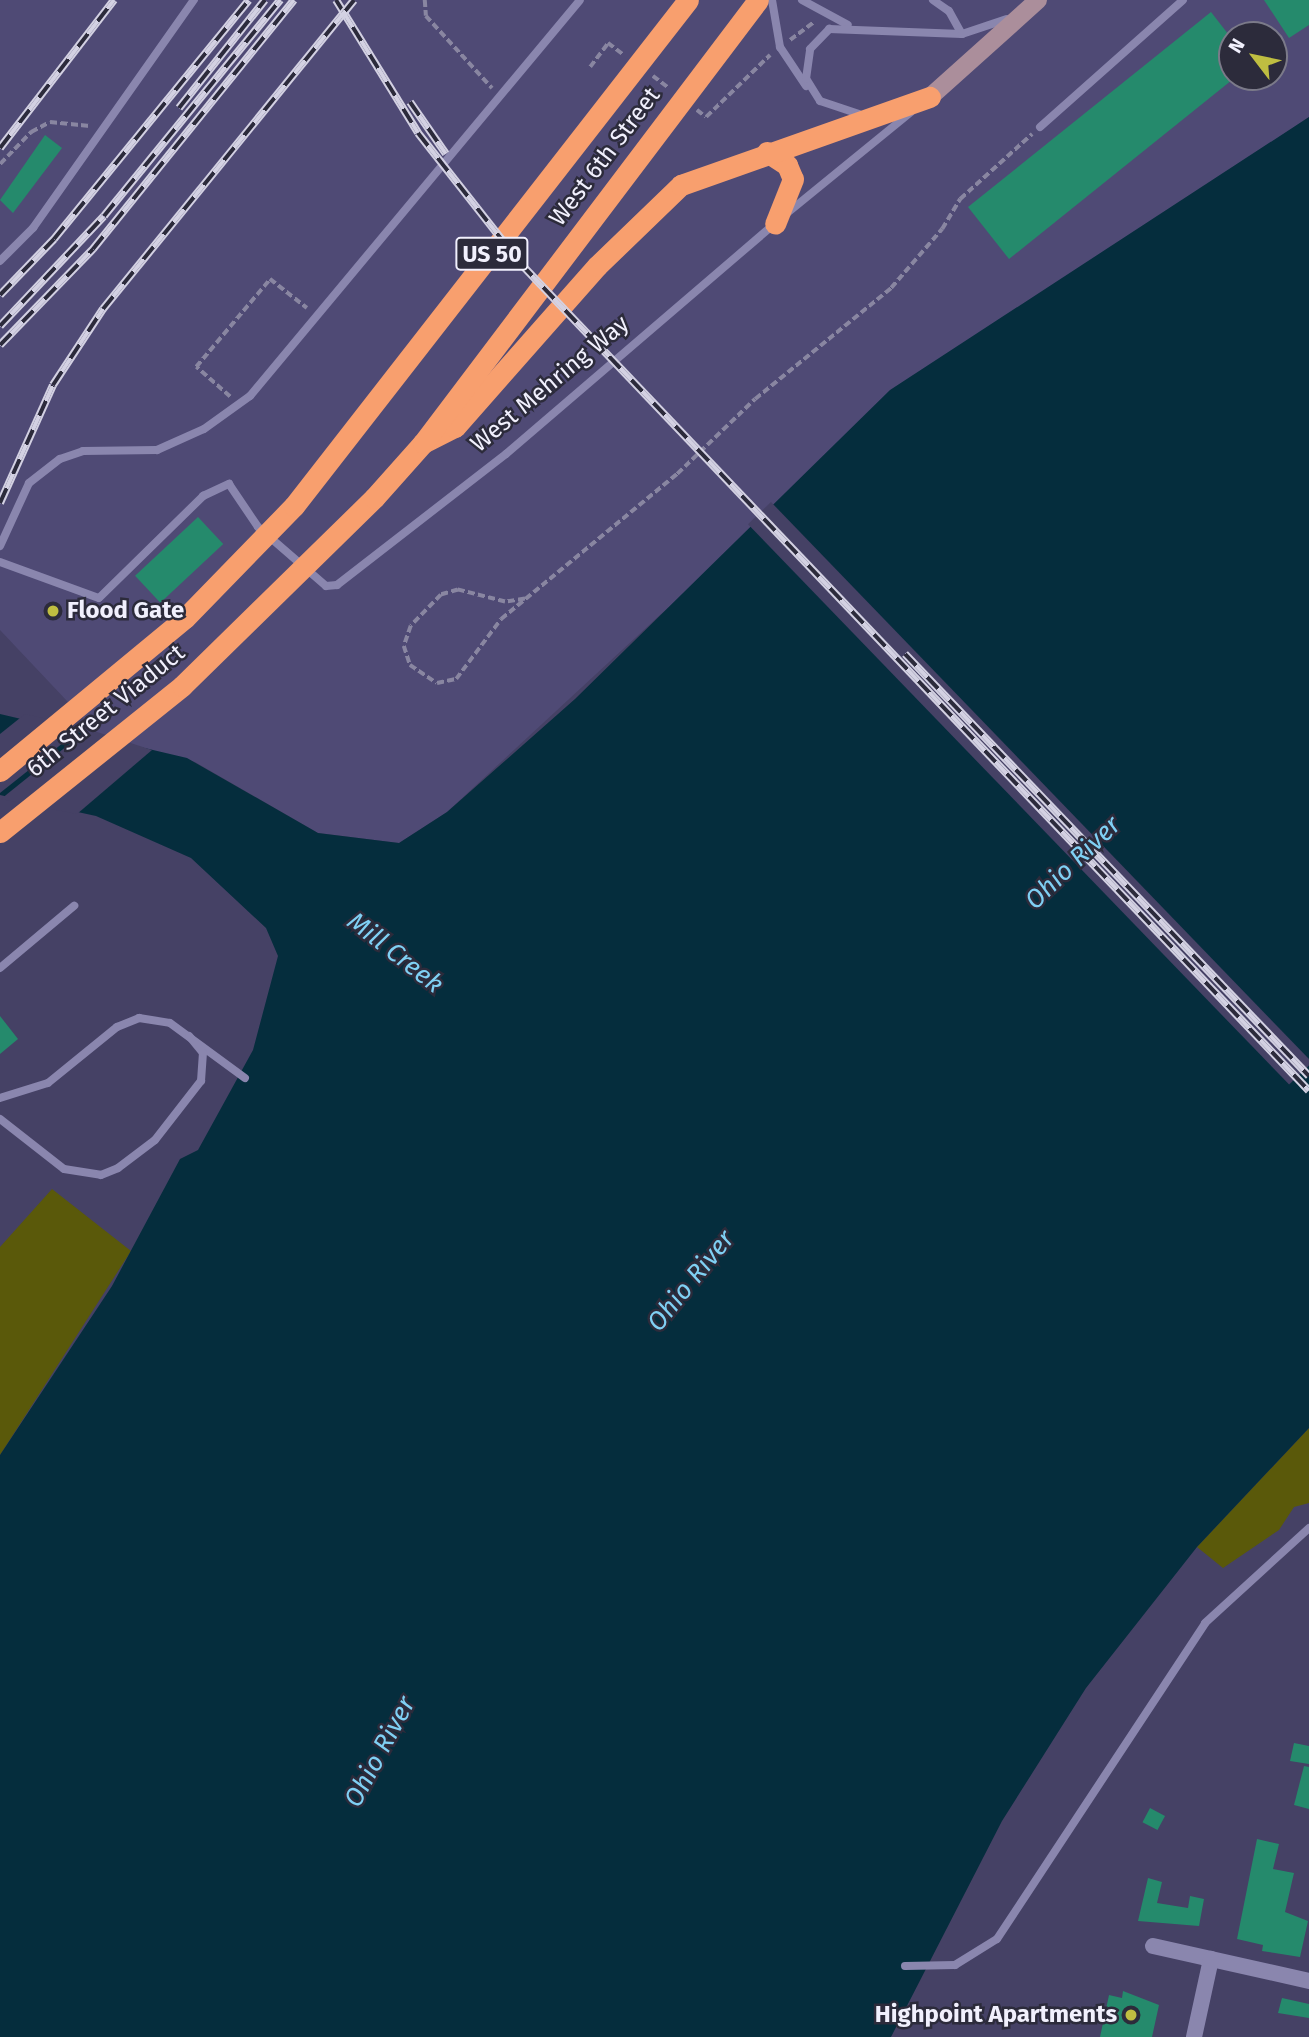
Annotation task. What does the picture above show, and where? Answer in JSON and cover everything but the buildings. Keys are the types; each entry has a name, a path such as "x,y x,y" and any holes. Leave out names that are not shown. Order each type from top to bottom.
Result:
{"highway":[{"path":"613,96 668,0"},
{"name":"West 6th Street","path":"294,506 688,0"},
{"name":"West 6th Street","path":"334,541 423,443 758,0"},
{"path":"423,443 455,428 659,203 707,172 930,97"},
{"path":"767,152 787,165 793,179 775,223"},
{"name":"6th Street Viaduct","path":"0,771 185,618 294,506"},
{"name":"6th Street Viaduct","path":"0,832 182,686 334,541"}],"main road":[{"name":"West Mehring Way","path":"930,97 1033,4"}],"street":[{"path":"1153,1946 1309,1981"},
{"path":"1194,2037 1211,1959"}],"lane":[{"path":"0,261 33,228 194,0"},
{"path":"0,546 29,483 60,459 83,452 158,450 239,405 317,316 580,0"},
{"path":"772,0 780,47 811,92 832,109 881,113"},
{"path":"802,0 851,26"},
{"path":"933,0 949,11 962,34"},
{"path":"1040,127 1183,0"},
{"path":"811,92 805,65 810,49 830,29 851,26 962,34 1033,4"},
{"name":"West Mehring Way","path":"0,562 99,598 203,496 229,484 258,527 326,586 337,585 506,454 775,223 930,97"},
{"path":"0,968 74,906"},
{"path":"0,1098 48,1083 117,1027 138,1018 170,1023 244,1078"},
{"path":"0,1119 64,1169 101,1175 118,1168 179,1116 201,1081 203,1053 189,1036"},
{"path":"905,1966 947,1968 997,1939 1205,1623 1309,1528"}],"path":[{"path":"425,0 426,16 500,98"},
{"path":"590,67 608,43 630,59"},
{"path":"641,67 674,92"},
{"path":"685,100 706,117 723,98"},
{"path":"0,164 31,132 50,122 104,128"},
{"path":"526,599 505,602 466,590 441,594 411,626 404,646 410,665 437,683 456,679 483,639 526,599 891,288 935,238 960,198 1040,127"},
{"path":"239,405 196,367 270,279 317,316"}],"shaded area":[{"path":"0,0 1309,0 1309,117 1192,196 661,614 447,812 399,843 318,833 195,762 100,736 0,630"},
{"path":"52,1189 131,1251 0,1455 0,1247"},
{"path":"1309,1428 1309,1503 1294,1507 1279,1530 1223,1568 1197,1547"}],"water":[{"path":"1309,117 1309,1428 1197,1547 1086,1688 1002,1821 891,2037 0,2037 0,1455 112,1286 180,1159 198,1150 253,1050 278,956 266,928 191,858 96,816 0,795 0,714 187,758 318,833 399,843 447,812 575,699 890,390"}],"pier":[{"path":"771,502 1309,1059 1309,1065 1289,1085 748,524"},
{"path":"25,714 83,727 0,793 0,734"},
{"path":"88,729 152,750 77,814 1,799"}],"railway":[{"path":"0,148 114,0"},
{"path":"0,295 54,239 249,0"},
{"path":"179,108 265,0"},
{"path":"0,326 104,216 280,0"},
{"path":"0,345 93,249 294,0"},
{"path":"336,0 418,133 521,264 1309,1091"},
{"path":"0,503 53,385 103,309 354,0"},
{"path":"410,102 446,154"},
{"path":"905,654 1309,1076"}],"place":[{"name":"Flood Gate","path":"53,611"},
{"name":"Highpoint Apartments","path":"1131,2015"}],"water label":[{"name":"Ohio River","path":"1073,863"},
{"name":"Mill Creek","path":"395,953"},
{"name":"Ohio River","path":"691,1281"},
{"name":"Ohio River","path":"380,1752"}]}
